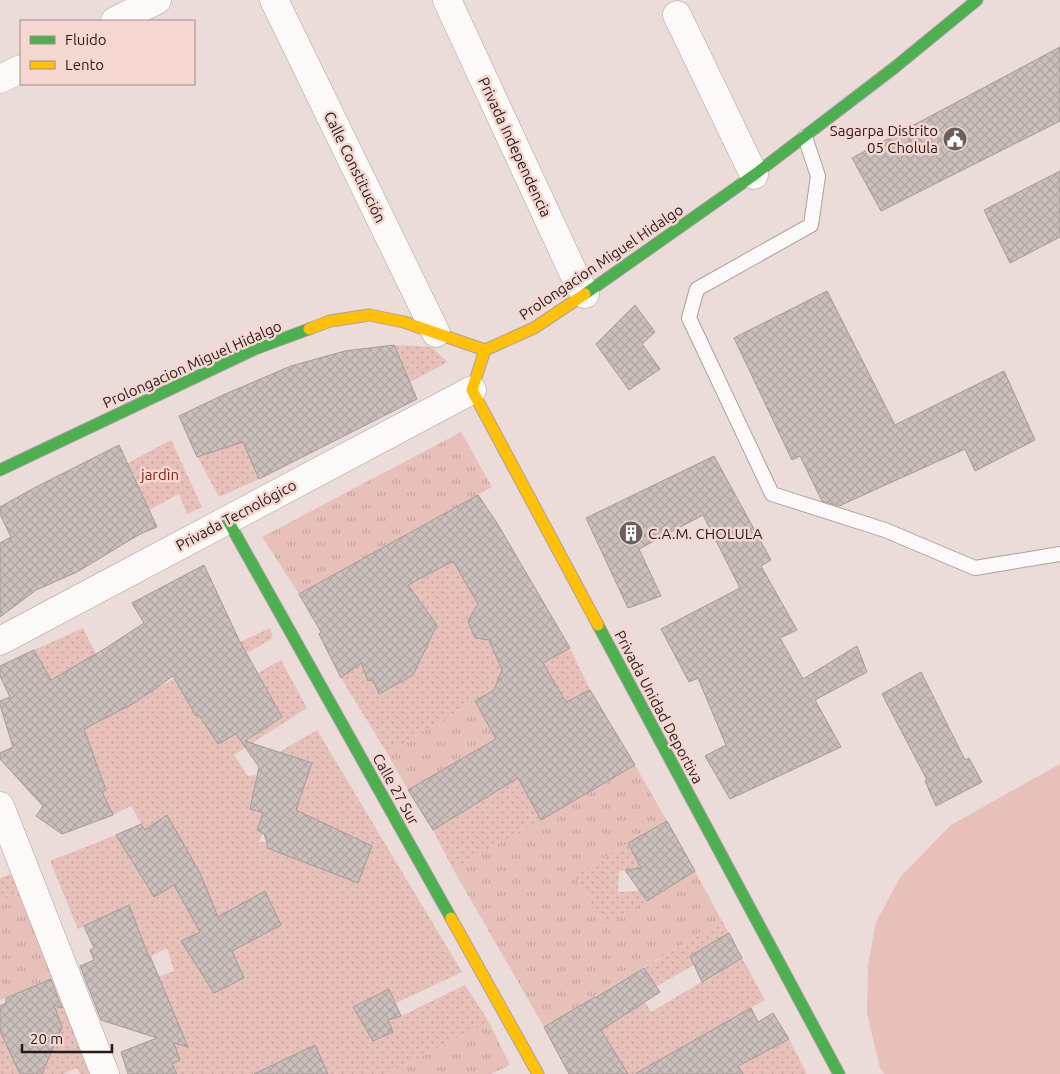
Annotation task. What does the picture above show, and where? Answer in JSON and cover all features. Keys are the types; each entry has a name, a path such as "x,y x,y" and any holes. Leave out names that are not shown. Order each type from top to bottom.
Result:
{"street":[{"path":"117,20 157,0"},
{"name":"Calle Constitución","path":"274,0 436,333"},
{"name":"Privada Independencia","path":"447,0 573,272 585,294"},
{"name":"Prolongacion Miguel Hidalgo","path":"0,470 255,349 330,321 369,316 404,322 485,350 534,328 754,175 894,68 977,0"},
{"path":"678,16 754,175"},
{"path":"0,80 20,70"},
{"path":"472,390 485,350"},
{"name":"Privada Tecnológico","path":"0,641 472,390"},
{"name":"Privada Unidad Deportiva","path":"472,390 839,1074"},
{"name":"Calle 27 Sur","path":"228,519 538,1074"},
{"path":"0,806 105,1074"}],"lane":[{"path":"805,137 818,176 811,226 697,289 689,318 772,494 885,530 975,568 1060,554"}],"green space":[{"path":"394,345 431,347 448,362 410,382"},
{"path":"461,432 492,487 299,594 262,537"},
{"name":"jardìn","path":"171,440 202,507 187,514 179,494 149,510 128,463"},
{"name":"jardìn","path":"243,442 259,479 219,497 196,454"},
{"path":"489,541 517,557 467,585 478,604 471,620 473,633 475,638 491,641 500,652 496,657 502,670 499,677 503,685 387,753 341,678 361,663 368,680 373,680 379,693 413,675 437,626 408,585"},
{"path":"83,628 96,654 50,679 34,650"},
{"path":"270,628 273,638 247,653 178,685 196,716 211,708 243,743 282,717 258,673 281,660 307,708 234,755 248,776 257,775 251,809 263,813 257,829 263,833 259,842 267,842 269,849 358,883 296,810 312,763 279,752 317,730 462,972 396,1003 389,989 353,1007 373,1041 393,1032 388,1020 401,1016 465,985 489,1022 387,1074 328,1074 315,1045 259,1072 260,1074 177,1074 172,1064 180,1060 174,1044 184,1039 105,997 174,971 167,948 149,957 138,926 123,933 115,912 78,929 50,861 116,835 149,891 173,880 215,960 198,968 214,993 244,978 230,952 281,925 265,892 218,917 167,815 145,830 131,806 113,815 102,792 106,789 96,762 71,737 156,688 240,642"},
{"path":"570,648 590,690 566,702 543,663"},
{"path":"475,701 496,739 408,790 387,753"},
{"path":"496,739 541,820 453,869 433,830 498,790 474,751"},
{"path":"1060,764 1060,1074 884,1074 880,1068 867,1013 868,965 876,922 901,876 951,825"},
{"path":"635,765 667,821 575,876 605,926 695,871 722,921 544,1027 453,869"},
{"path":"628,843 641,868 619,871 618,892 640,891 647,901 605,926 575,876"},
{"path":"11,874 23,892 0,901 0,878"},
{"path":"23,892 55,977 0,1000 0,901"},
{"path":"722,921 729,933 690,956 694,965 657,986 644,968"},
{"path":"742,958 765,1000 688,1044 694,1054 684,1069 675,1051 635,1074 582,1074 616,1054 601,1030 609,1024 595,997 630,976 651,1012"},
{"path":"65,1002 95,1074 80,1074 77,1068 63,1074 0,1074 0,1031 14,1061 41,1049 46,1013"},
{"path":"489,1022 510,1065 491,1074 387,1074"},
{"path":"789,1039 807,1074 743,1074 738,1066"}],"building":[{"name":"Sagarpa Distrito 05 Cholula","path":"1060,47 1060,121 881,211 852,158"},
{"path":"1060,171 1060,237 1010,263 984,210"},
{"path":"827,291 895,425 1004,371 1035,440 975,471 965,449 839,506 822,501 800,456 792,460 734,338"},
{"path":"635,305 655,332 642,344 660,369 629,390 596,344"},
{"path":"394,345 417,399 259,479 243,442 197,457 179,416 291,366 345,351"},
{"path":"119,445 157,527 140,534 77,572 36,590 0,617 0,543 11,537 0,514 0,507"},
{"path":"714,456 771,560 761,566 797,630 780,638 803,679 857,646 867,672 815,700 841,747 730,799 705,756 726,745 698,678 689,682 661,629 740,588 703,515 639,549 661,596 628,608 586,518"},
{"path":"478,495 497,523 570,648 543,663 566,702 590,690 635,765 541,820 518,778 433,830 408,790 496,739 475,701 494,690 502,670 489,640 475,638 468,621 478,604 453,561 408,585 437,625 413,675 379,694 373,680 368,681 361,663 341,678 319,634 321,632 299,594"},
{"path":"204,565 239,640 282,717 245,741 312,763 296,810 372,846 358,883 267,848 264,834 257,830 263,813 250,809 259,767 236,734 218,744 199,715 196,716 173,676 136,702 84,729 106,790 102,792 113,815 62,834 36,816 43,806 0,759 0,753 13,747 0,705 0,701 10,697 0,676 0,666 34,650 51,680 144,623 132,603"},
{"path":"921,672 965,760 969,758 982,782 936,806 925,781 927,780 882,694"},
{"path":"167,815 200,873 218,917 265,891 281,925 232,951 244,978 214,993 181,941 200,932 174,885 154,897 116,835 141,824 145,830"},
{"path":"667,821 695,871 647,901 625,870 641,868 628,843"},
{"path":"129,905 188,1047 174,1043 180,1060 172,1064 177,1074 128,1074 121,1052 157,1038 101,1020 80,966 94,960 90,950 94,948 84,926"},
{"path":"729,933 742,958 702,982 690,956"},
{"path":"644,968 660,992 601,1030 628,1074 569,1074 544,1027"},
{"path":"51,979 62,1008 54,1005 62,1027 42,1074 20,1074 0,1031 0,1006 6,1003 6,998"},
{"path":"389,989 401,1016 388,1020 393,1032 373,1041 353,1007"},
{"path":"751,1008 758,1022 773,1013 789,1039 738,1066 743,1074 635,1074"},
{"path":"315,1045 328,1074 254,1074"}],"traffic: fast":[{"path":"585,294 754,175 894,68 977,0"},
{"path":"0,470 255,349 309,329"},
{"path":"227,519 451,918"},
{"path":"598,625 839,1074"}],"traffic: slow":[{"path":"309,329 330,321 369,315 404,322 485,350 534,328 585,294"},
{"path":"485,350 472,390 598,625"},
{"path":"451,918 538,1074"}],"place":[{"name":"Sagarpa Distrito 05 Cholula","path":"955,139"},
{"name":"C.A.M. CHOLULA","path":"631,533"}]}
